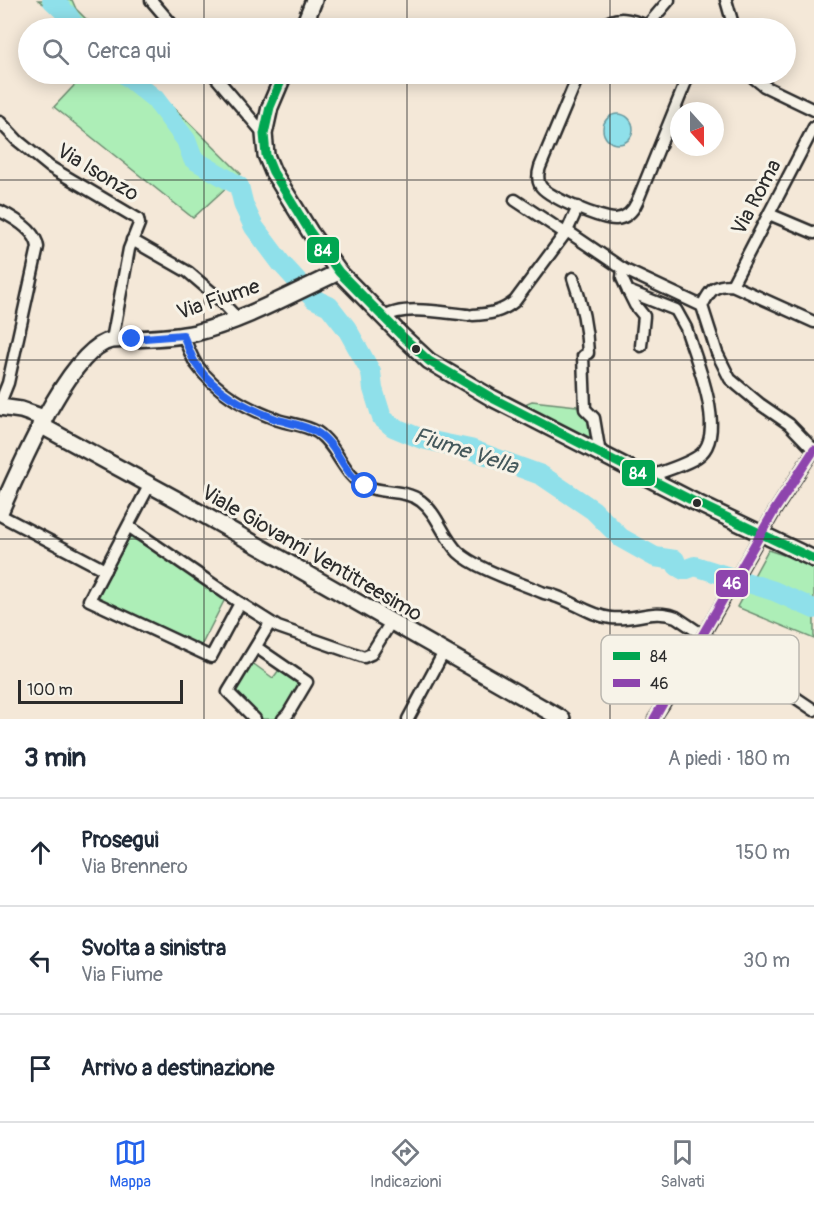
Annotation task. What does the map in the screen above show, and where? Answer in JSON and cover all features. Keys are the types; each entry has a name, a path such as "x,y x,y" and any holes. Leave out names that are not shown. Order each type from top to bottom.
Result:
{"street":[{"path":"152,0 167,18"},
{"path":"307,18 314,0"},
{"path":"656,18 669,0"},
{"path":"726,0 731,18"},
{"path":"222,84 264,134"},
{"path":"280,84 270,107 264,134 266,155 281,188 339,272 429,361 492,398 645,478 814,559"},
{"path":"575,84 538,174 540,186 545,192 578,207 614,219 622,218 634,208 685,84"},
{"path":"762,84 814,110"},
{"name":"Via Isonzo","path":"0,122 17,140 50,167 138,219 140,224 132,240 112,340"},
{"name":"Via Roma","path":"732,285 814,128"},
{"path":"515,200 622,269 702,306"},
{"path":"383,318 389,314 406,310 470,315 498,312 507,308 515,301 566,232 578,207"},
{"path":"0,211 32,234 37,240 38,247 8,383 0,405"},
{"path":"769,214 814,233"},
{"path":"132,240 188,272 237,318"},
{"path":"622,269 622,278 628,291 644,316 641,346"},
{"name":"Via Fiume","path":"0,513 42,422 62,388 86,356 100,344 112,340 183,335 203,331 339,272"},
{"path":"573,278 583,310 587,335 588,353 583,356 585,409 594,418 600,454"},
{"path":"703,635 774,512 814,450 789,424 730,379 717,353 702,306 709,291 720,285 732,285 814,322"},
{"path":"628,291 676,310 682,319 711,411 713,427 711,438 704,452 696,458 645,478"},
{"path":"183,335 195,363 213,383 236,401 260,413 317,432 330,445 355,479 375,490 400,492 419,500 427,506 449,541 471,561 544,593 557,595 595,614 620,619 660,612 676,617 703,635"},
{"name":"Viale Giovanni Ventitreesimo","path":"0,405 21,410 562,719"},
{"path":"150,484 89,600 211,657 240,603"},
{"path":"0,513 105,570"},
{"path":"128,526 270,623 294,633 365,657 371,654 392,622"},
{"path":"255,719 228,692 270,623"},
{"path":"256,647 307,682 283,719"},
{"path":"408,719 444,652"},
{"path":"799,700 814,710"},
{"path":"654,719 664,704"}],"green space":[{"path":"38,0 72,0 76,9 85,18 58,18"},
{"path":"76,84 150,84 241,174 193,218 54,107"},
{"path":"532,401 577,406 588,421 591,439 578,437 526,408 527,403"},
{"path":"129,536 174,563 225,599 201,646 98,598"},
{"path":"768,550 814,565 814,639 737,607"},
{"path":"251,662 273,678 279,670 299,684 284,710 275,719 262,719 232,691"}],"water":[{"path":"618,114 624,115 632,123 632,135 624,143 618,144 612,143 604,135 603,129 604,123 612,115"}],"waterway":[{"name":"Fiume Vella","path":"52,0 70,18"},
{"name":"Fiume Vella","path":"136,84 155,99 186,140 193,159 239,186 244,206 254,227 281,263 314,299 329,306 347,329 371,372 373,389 382,418 393,427 422,439 470,449 541,475 593,510 621,538 655,557 675,560 677,566 684,570 695,566 774,591 814,609"}],"transit line":[{"name":"84","path":"280,84 270,107 264,134 266,155 273,172 310,232 339,272 429,361 492,398 695,502 814,559"},
{"name":"46","path":"702,635 774,511 814,450"},
{"name":"46","path":"654,719 663,704"}],"route":[{"path":"132,339 183,335 195,363 213,383 236,401 260,413 317,432 330,445 355,479 365,486"}]}
